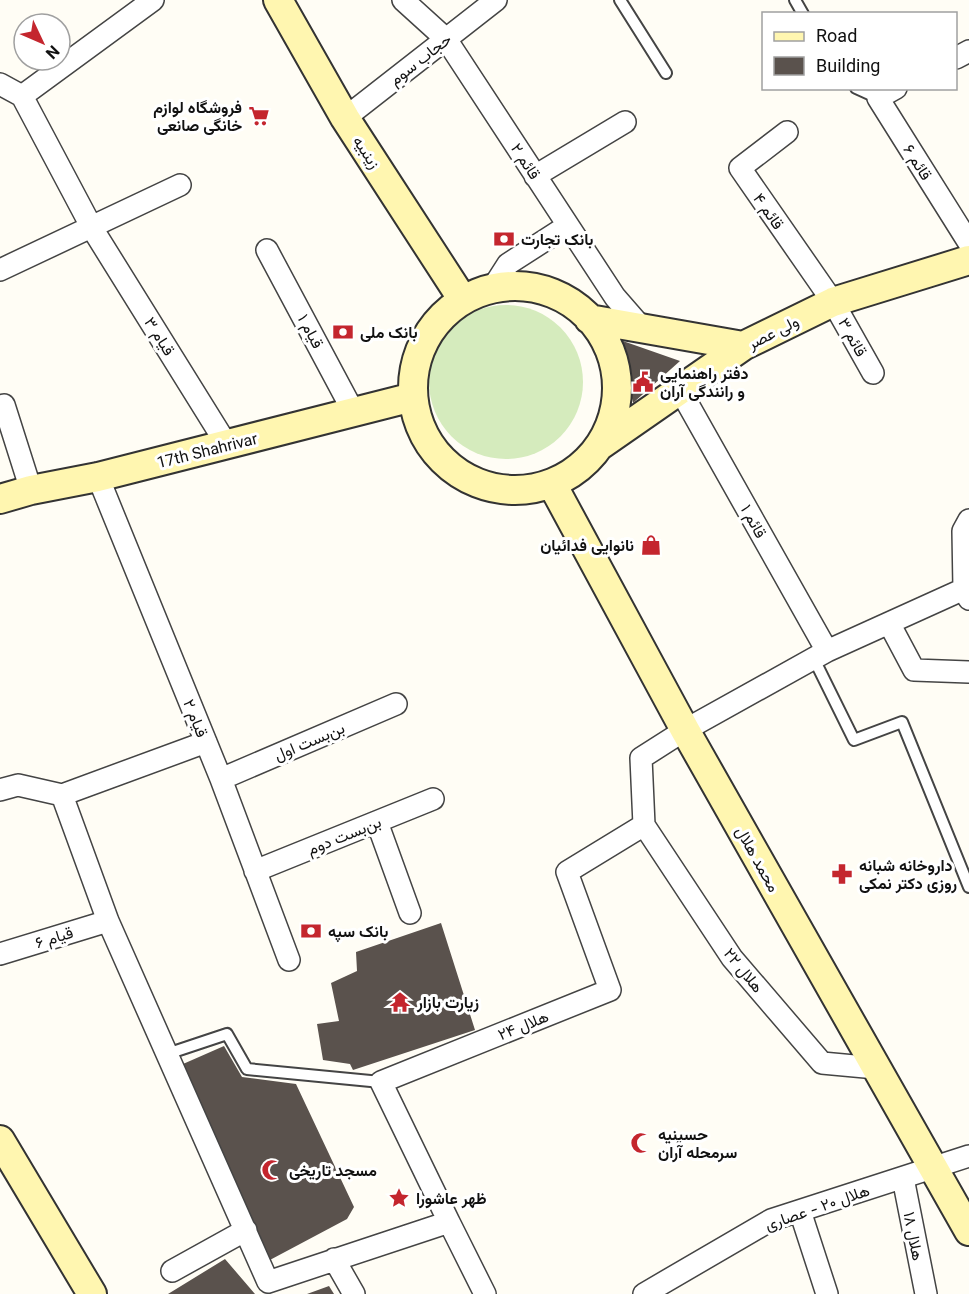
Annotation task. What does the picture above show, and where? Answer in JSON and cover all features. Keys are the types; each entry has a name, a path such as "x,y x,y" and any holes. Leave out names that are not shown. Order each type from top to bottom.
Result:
{"main road":[{"name":"زینبیه","path":"278,0 345,118 463,300"},
{"name":"ولی عصر","path":"599,447 743,346 833,302 969,260"},
{"path":"522,286 553,293 579,308 600,331 613,358 617,389 612,419 599,447 578,469 552,484 521,491 489,488 460,476 436,454 425,436 420,427 413,397 415,368 424,341 441,318 463,300 492,289 522,286"},
{"path":"589,319 743,346"},
{"name":"17th Shahrivar","path":"0,499 31,490 98,477 413,397"},
{"name":"محمد هلال","path":"552,484 685,730 969,1231"},
{"path":"0,1140 89,1293"}],"street":[{"path":"0,84 22,96 153,0"},
{"name":"قائم ۲","path":"403,0 446,39 615,297 642,328"},
{"name":"حجاب سوم","path":"345,118 496,0"},
{"name":"قائم ۶","path":"887,93 969,243"},
{"name":"قیام ۳","path":"22,96 92,228 227,445"},
{"path":"535,176 625,122"},
{"name":"قائم ۴","path":"787,132 740,168 833,302"},
{"path":"0,270 180,185"},
{"path":"492,289 508,264 567,226"},
{"name":"قیام ۱","path":"267,250 354,413"},
{"name":"قائم ۳","path":"833,302 873,373"},
{"name":"قائم ۱","path":"680,390 820,655"},
{"path":"4,405 31,490"},
{"name":"قیام ۲","path":"98,477 221,779 289,960"},
{"path":"644,825 641,758 685,730 820,655 889,623 967,594 963,531 969,520"},
{"path":"889,623 914,670 969,672"},
{"name":"بن‌بست اول","path":"221,779 396,704"},
{"path":"0,790 18,785 62,795 206,742"},
{"path":"62,795 108,921 268,1282 449,1222"},
{"name":"بن‌بست دوم","path":"255,871 433,799"},
{"path":"377,822 410,913"},
{"name":"هلال ۲۲","path":"644,825 732,958 822,1063 876,1068"},
{"name":"هلال ۲۴","path":"381,1082 610,990 567,872 644,825"},
{"name":"قیام ۶","path":"0,954 108,921"},
{"path":"381,1082 485,1294"},
{"name":"هلال ۲۰ - عصاری","path":"644,1294 771,1220 969,1156"},
{"name":"هلال ۱۸","path":"903,1178 926,1294"},
{"path":"800,1211 826,1294"},
{"path":"172,1271 246,1230"},
{"path":"334,1259 354,1294"}],"lane":[{"path":"620,0 666,73"},
{"path":"868,90 887,93"},
{"path":"820,655 854,740 902,722 969,887"},
{"path":"167,1054 227,1035 247,1069 381,1082"}],"green space":[{"path":"506,305 535,311 549,318 560,328 570,339 577,353 583,382 577,411 570,425 560,436 549,446 535,453 506,459 477,453 463,446 452,436 442,425 435,411 429,382 435,353 442,339 452,328 463,318 477,311"}],"building":[{"name":"دفتر راهنمایی و رانندگی آران","path":"620,340 680,361 633,403"},
{"name":"زیارت بازار","path":"441,923 475,1030 353,1070 350,1064 323,1060 317,1024 339,1021 331,983 357,971 356,952"},
{"path":"224,1046 242,1077 296,1084 354,1207 347,1219 268,1261 183,1064"},
{"path":"225,1259 255,1294 168,1294"},
{"path":"329,1286 334,1294 307,1294"}],"place":[{"name":"فروشگاه لوازم خانگی صانعی","path":"259,116"},
{"name":"بانک تجارت","path":"504,239"},
{"name":"بانک ملی","path":"343,332"},
{"name":"دفتر راهنمایی و رانندگی آران","path":"643,382"},
{"name":"نانوایی فدائیان","path":"651,545"},
{"name":"داروخانه شبانه روزی دکتر نمکی","path":"842,874"},
{"name":"بانک سپه","path":"311,931"},
{"name":"زیارت بازار","path":"400,1002"},
{"name":"حسینیه سرمحله آران","path":"641,1143"},
{"name":"مسجد تاریخی","path":"272,1170"},
{"name":"ظهر عاشورا","path":"399,1198"}]}
